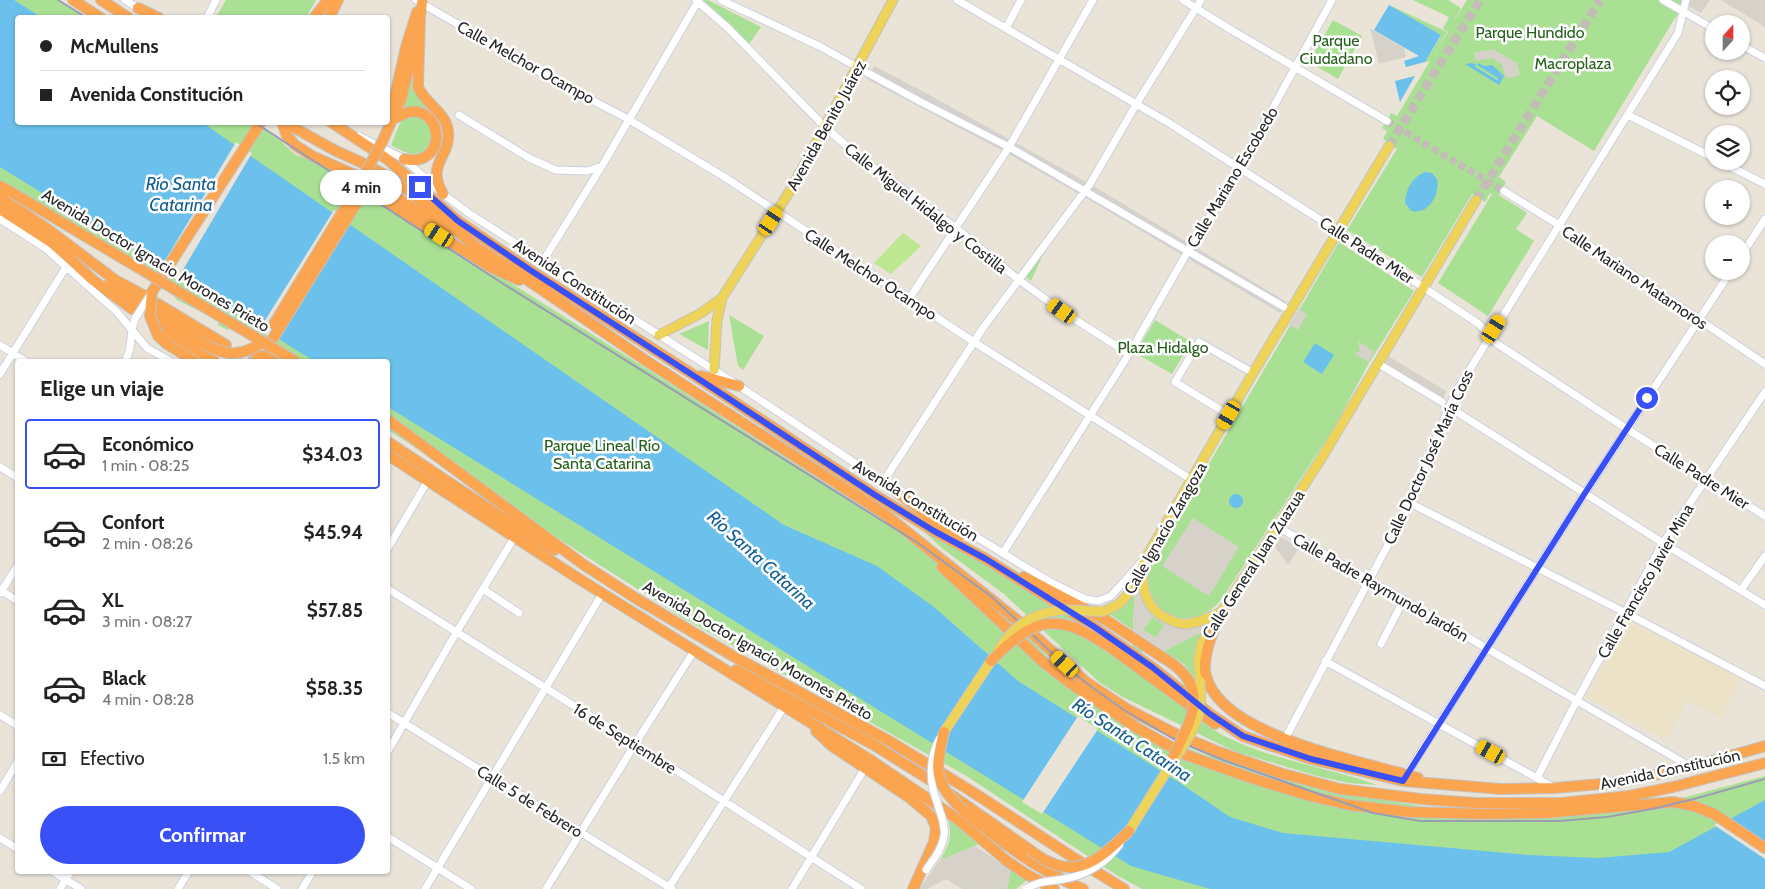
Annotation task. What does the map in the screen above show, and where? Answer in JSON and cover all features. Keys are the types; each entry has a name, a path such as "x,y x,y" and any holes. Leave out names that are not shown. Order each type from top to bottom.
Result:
{"highway":[{"path":"73,0 96,15"},
{"path":"101,0 124,15"},
{"path":"316,15 329,0"},
{"path":"322,15 329,0"},
{"path":"330,15 338,0"},
{"path":"420,1 418,87 423,97 440,113 448,129 447,143 436,172 438,185 443,194"},
{"path":"391,120 395,94 420,1"},
{"path":"138,8 148,15"},
{"path":"138,8 153,15"},
{"path":"391,120 403,93 420,18"},
{"path":"391,120 416,112 428,116 435,127 436,140 432,150 420,159 404,159"},
{"path":"141,303 259,125"},
{"path":"284,125 287,136 295,145 312,156 378,185 452,235 476,247"},
{"name":"Avenida Constitución","path":"288,125 392,179 476,247 645,360 886,516 975,585 1072,670 1105,696 1178,735 1219,752 1280,773 1340,788 1476,803 1527,804 1629,796 1673,787 1765,763"},
{"name":"Avenida Constitución","path":"336,125 387,160 458,221 579,303 692,374 875,495 934,531 986,559 1126,648 1210,714 1243,736 1311,759 1436,784 1501,788 1555,788 1623,782 1691,768 1765,746"},
{"path":"272,359 269,347 272,340 362,189 389,125"},
{"name":"Avenida Doctor Ignacio Morones Prieto","path":"0,186 292,359"},
{"path":"362,189 492,268 535,285"},
{"path":"226,345 158,309 204,344 221,352 233,354 249,350 263,342 362,189"},
{"path":"0,197 49,230 119,283 141,303 167,344 191,359"},
{"path":"0,209 119,283"},
{"path":"54,244 81,269 141,303"},
{"path":"579,303 645,360"},
{"path":"159,332 210,359"},
{"path":"692,374 739,386"},
{"name":"Avenida Doctor Ignacio Morones Prieto","path":"390,422 520,524 637,599 733,656 891,742 1124,889"},
{"path":"390,443 520,524"},
{"name":"Avenida Doctor Ignacio Morones Prieto","path":"390,456 602,594 912,788 956,818 994,852 1026,874 1054,889"},
{"path":"883,482 986,559 1106,620 1178,666 1188,677 1194,697 1189,723 1170,766"},
{"path":"886,516 1050,668 1137,728 1186,755 1204,762 1310,796 1380,810 1446,814 1531,814 1673,802 1694,806 1728,823 1765,848"},
{"path":"1221,613 1206,659 1205,669 1209,684 1220,700 1251,724 1285,739 1405,777"},
{"path":"992,661 1023,632 1036,626 1049,624 1077,627 1111,648 1215,725 1243,736"},
{"path":"694,651 752,678 892,755 1030,850 1058,866 1082,866 1098,857 1129,831"},
{"path":"807,721 832,746 922,807 931,816 936,832 934,842 913,889"},
{"path":"944,732 938,756 938,773 950,798 1020,855 1052,875 1083,889"}],"main road":[{"name":"Avenida Benito Juárez","path":"714,370 717,320 722,298 776,212 825,127 893,0"},
{"name":"Calle Ignacio Zaragoza","path":"944,732 1015,628 1035,616 1062,610 1106,611 1114,608 1124,600 1145,560 1253,373 1389,146"},
{"name":"Calle General Juan Zuazua","path":"1129,831 1189,739 1200,714 1198,659 1199,650 1205,636 1278,527 1336,435 1476,200"},
{"name":"Avenida Benito Juárez","path":"659,334 700,313 722,298"},
{"path":"1145,560 1142,584 1145,595 1151,606 1161,616 1172,622 1185,624 1221,613"}],"street":[{"path":"125,0 138,8"},
{"path":"208,15 216,0"},
{"path":"543,261 602,166 697,0"},
{"name":"Calle Miguel Hidalgo y Costilla","path":"697,0 728,28 825,127 871,167 956,228 1019,280 1062,311 1129,354"},
{"path":"721,0 819,46 857,68 1009,147 1284,307"},
{"name":"Calle Padre Mier","path":"957,0 1137,103 1240,168 1480,324 1496,343 1626,429 1765,516"},
{"path":"1006,28 1021,0"},
{"path":"908,299 1009,147 1093,0"},
{"path":"1183,0 1386,121"},
{"path":"883,482 974,342 1085,190 1201,0"},
{"name":"Calle Mariano Escobedo","path":"1090,416 1129,354 1188,251 1240,168 1332,0"},
{"path":"1663,0 1705,24"},
{"name":"Calle Doctor José María Coss","path":"1285,739 1410,503 1459,386 1678,34 1686,0"},
{"name":"Calle Melchor Ocampo","path":"420,1 560,83 628,119 726,178 974,342 1192,480"},
{"path":"1750,50 1765,58"},
{"path":"459,115 529,158 556,170 588,170 602,166"},
{"path":"1628,115 1705,154"},
{"path":"341,128 404,159 443,194 470,214 659,334 883,482 903,491 1054,584 1078,596 1098,601 1104,600 1116,592 1133,569 1145,560"},
{"path":"1737,170 1765,184"},
{"name":"Calle Mariano Matamoros","path":"1504,191 1559,225 1765,364"},
{"path":"0,219 45,248 117,312 147,348 166,359"},
{"path":"1750,242 1765,219"},
{"path":"0,374 66,267"},
{"path":"1405,777 1626,429 1725,280"},
{"path":"126,359 130,351 131,330 141,303"},
{"path":"256,358 263,342"},
{"path":"1229,415 1175,382 1199,342 1253,373"},
{"path":"0,345 22,359"},
{"path":"1382,366 1442,402"},
{"name":"Calle Francisco Javier Mina","path":"1537,778 1577,700 1663,543 1765,392"},
{"path":"1449,407 1663,543 1765,605"},
{"path":"1003,553 1090,416"},
{"path":"0,467 15,476"},
{"path":"390,545 427,482"},
{"path":"1410,503 1765,686"},
{"name":"Calle Padre Raymundo Jardón","path":"1278,527 1691,768"},
{"path":"390,748 456,633 514,538"},
{"path":"1741,590 1765,556"},
{"path":"15,569 0,591 15,599"},
{"path":"483,589 519,613"},
{"name":"16 de Septiembre","path":"390,590 861,889"},
{"path":"425,889 602,594"},
{"path":"1381,644 1404,600"},
{"path":"546,889 634,744 694,651"},
{"path":"1325,661 1555,788"},
{"path":"670,888 784,707"},
{"name":"Calle 5 de Febrero","path":"390,714 670,888"},
{"path":"0,715 15,724"},
{"name":"Calle Ignacio Zaragoza","path":"913,889 940,848 944,835 944,824 934,794 931,772 934,750 944,732"},
{"path":"0,791 15,766"},
{"path":"792,889 865,768"},
{"name":"Calle General Juan Zuazua","path":"1026,889 1041,882 1072,877 1091,870 1107,859 1129,831"},
{"path":"0,838 15,847"},
{"path":"390,838 471,889"},
{"path":"57,874 81,889"},
{"path":"60,889 69,874"},
{"path":"178,889 187,874"},
{"path":"254,874 277,889"},
{"path":"302,889 311,874"}],"shaded area":[{"path":"1691,0 1710,0 1701,13 1688,6"},
{"path":"1721,0 1765,0 1765,27 1750,18 1750,15 1745,15"},
{"path":"1370,28 1404,48 1406,57 1379,64"},
{"path":"1493,49 1517,63 1520,75 1509,78 1505,76 1502,64 1492,58 1476,61 1474,53"},
{"path":"874,66 1090,184 1287,302 1280,313 1081,195 1005,152 867,79"},
{"path":"1299,309 1307,314 1298,330 1289,325"},
{"path":"1358,341 1374,352 1368,362 1354,353 1360,352"},
{"path":"1388,356 1446,391 1441,407 1380,369"},
{"path":"1193,518 1239,547 1209,596 1162,566"},
{"path":"1281,537 1299,548 1288,565 1275,547"},
{"path":"1140,581 1141,591 1170,623 1212,618 1204,631 1164,651 1133,630 1135,590","holes":["1152,617 1164,625 1156,638 1143,630"]},
{"path":"1629,617 1741,677 1721,718 1687,701 1666,740 1586,697"},
{"path":"975,846 1011,870 1007,889 962,889 946,879 927,889 919,889 940,860"}],"green space":[{"name":"Río Santa Catarina","path":"0,0 59,0 83,15 15,15 15,125 257,125 281,141 294,154 315,162 430,232 901,532 1026,632 1066,678 1125,719 1200,753 1314,788 1460,812 1649,804 1686,797 1765,776 1765,889 1142,889 1115,874 965,775 683,618 390,431 390,359 282,359 230,328 228,330 218,325 219,321 177,300 173,295 0,184"},
{"path":"226,0 316,0 307,15 217,15"},
{"path":"703,0 708,0 761,27 749,44"},
{"name":"Macroplaza","path":"1413,0 1448,0 1461,8 1454,21 1467,0 1691,0 1688,6 1675,18 1594,151 1537,116 1499,177 1506,182 1499,195 1527,213 1516,229 1534,241 1488,316 1438,283 1492,194 1490,193 1485,202 1472,194 1422,277 1347,230 1397,149 1383,139 1387,131 1382,128 1391,113 1397,116 1430,61 1425,62 1441,36 1389,5 1447,32 1435,53 1448,32 1443,29 1449,17"},
{"name":"Parque Ciudadano","path":"1333,20 1362,36 1338,79 1309,62"},
{"path":"412,79 414,90 428,109 415,106 403,109"},
{"path":"415,115 428,121 433,136 425,150 420,153 410,154 391,145 401,121 404,118"},
{"path":"903,233 921,246 891,274 874,263"},
{"path":"1339,242 1414,291 1369,363 1334,428 1221,600 1208,611 1195,617 1182,618 1170,615 1160,608 1152,597 1148,583 1149,566"},
{"path":"1046,248 1031,281 1025,276"},
{"path":"729,315 764,336 743,370 738,366"},
{"name":"Plaza Hidalgo","path":"1155,320 1191,342 1172,374 1135,353"},
{"path":"709,321 708,350 679,334"},
{"path":"918,526 1019,582 1051,603 1108,647 1129,657 1134,641 1142,639 1142,653 1136,653 1186,708 1205,724 1224,736 1266,753 1377,785 1349,783 1317,776 1234,751 1121,696 1099,682 1004,594 943,549"},
{"path":"1135,590 1133,630 1108,613 1123,605"},
{"path":"1152,617 1165,625 1156,638 1143,630"},
{"path":"1204,631 1194,661 1197,682 1184,664 1164,651"},
{"path":"947,816 980,844 940,860 950,839"},
{"path":"1011,870 1027,880 1016,889 1007,889"}],"water":[{"name":"Río Santa Catarina","path":"0,0 14,0 38,15 15,15 15,125 206,125 784,525 877,566 934,607 1018,681 1180,783 1230,817 1283,833 1528,855 1598,858 1669,852 1765,800 1765,889 1210,889 1131,866 390,408 390,359 311,359 0,167"},
{"path":"1389,5 1441,35 1425,62 1406,67 1404,61 1419,56 1374,30"},
{"path":"1472,63 1476,65 1475,67 1497,80 1500,75 1498,78 1477,65 1478,63 1484,66 1492,65 1504,76 1499,85 1465,64"},
{"path":"1415,76 1400,102 1395,81"},
{"path":"1425,172 1432,173 1437,179 1435,197 1428,207 1423,210 1411,211 1405,203 1408,188 1413,180"},
{"path":"1315,343 1334,355 1322,374 1303,362"},
{"path":"1233,494 1239,494 1243,501 1239,508 1233,508 1229,504 1229,498"}],"pier":[{"path":"236,142 252,153 177,280 160,269"},
{"path":"334,210 350,221 276,341 259,330"},
{"path":"1078,716 1098,729 1042,814 1022,802"},
{"path":"1727,817 1765,843 1765,859 1714,825"}],"tunnel":[{"path":"1389,146 1480,0"},
{"path":"1476,200 1600,0"},
{"path":"1387,121 1504,191"},
{"path":"235,350 250,359"}],"railway":[{"path":"58,0 82,15"},
{"path":"259,125 502,283 918,543 992,597 1071,671 1093,688 1124,710 1172,738 1194,748 1373,813 1420,821 1559,821 1607,817 1694,799 1765,779"}],"route":[{"path":"420,187 458,221 579,303 875,495 934,531 986,559 1126,648 1210,714 1243,736 1311,759 1403,781 1647,398"}],"park label":[{"name":"Parque Hundido","path":"1530,32"},
{"name":"Parque Lineal Río Santa Catarina","path":"602,454"}]}
